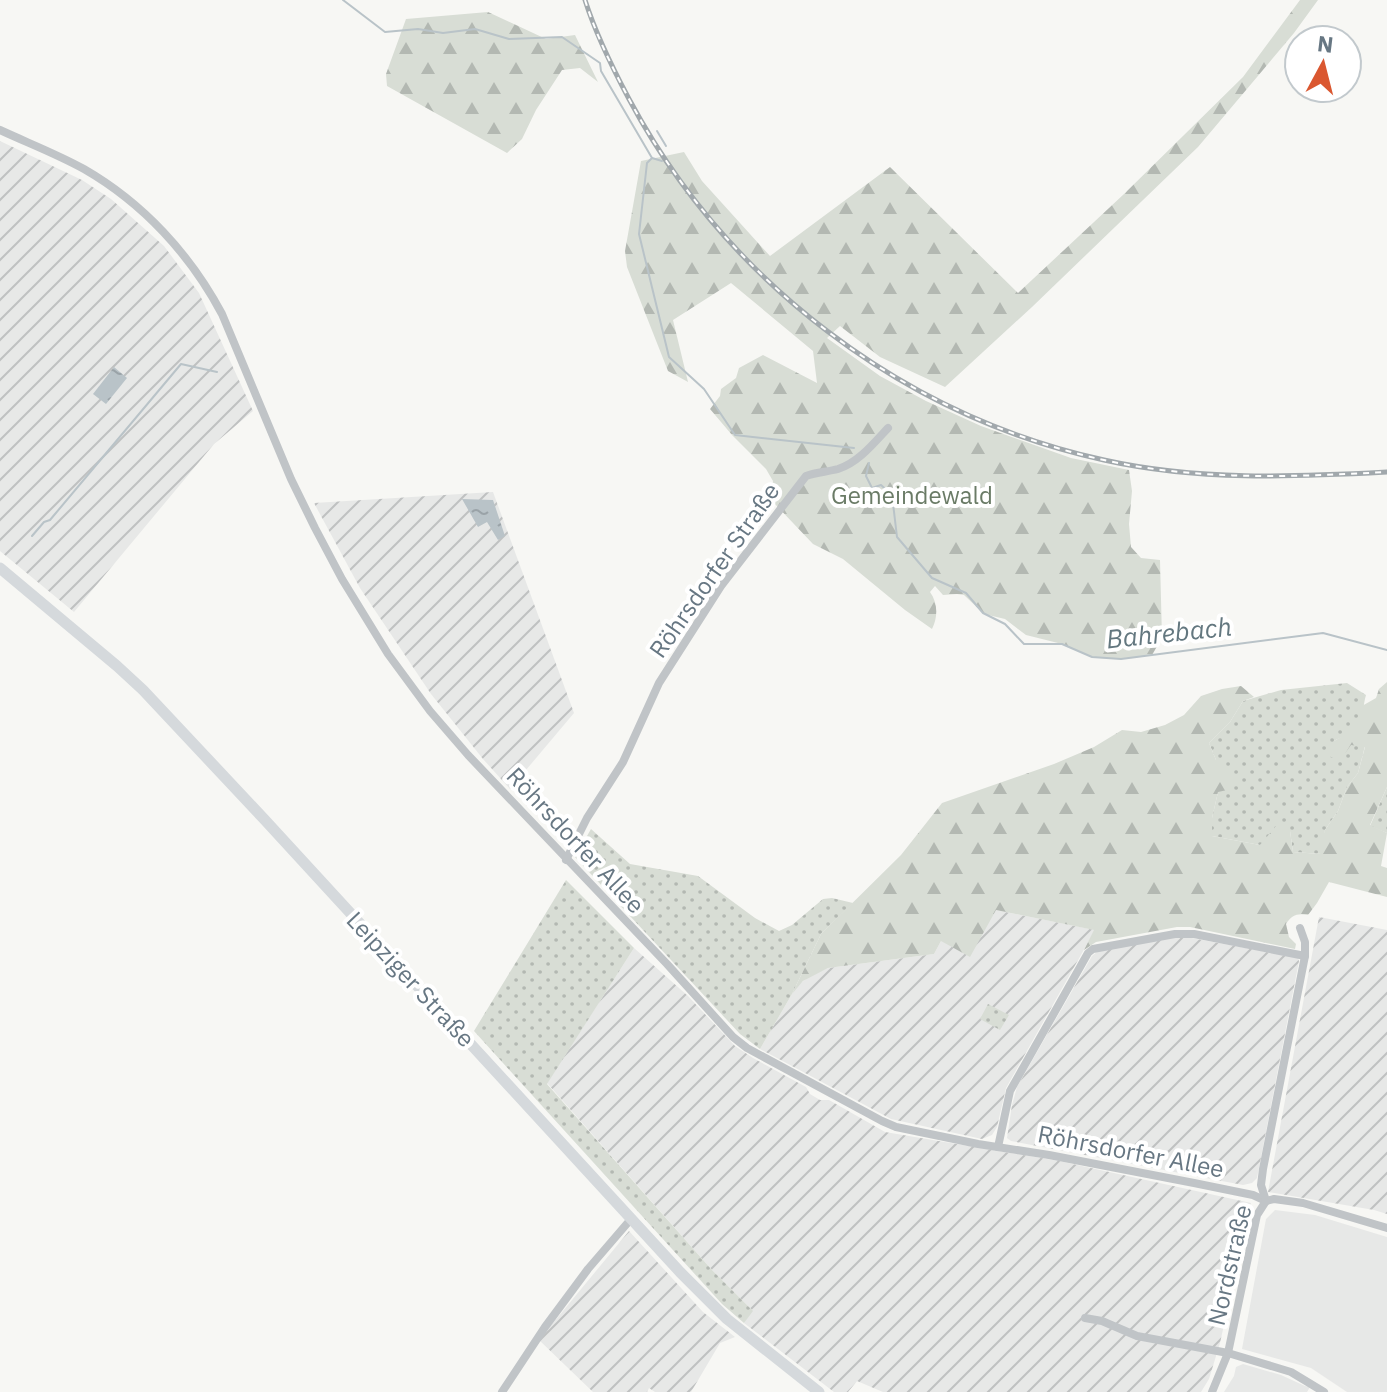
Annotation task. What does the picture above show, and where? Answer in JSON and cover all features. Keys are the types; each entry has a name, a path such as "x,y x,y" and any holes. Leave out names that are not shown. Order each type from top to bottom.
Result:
{"main road":[{"name":"Leipziger Straße","path":"0,568 143,690 727,1319 819,1392"}],"street":[{"name":"Röhrsdorfer Allee","path":"0,130 56,155 106,183 145,214 182,252 222,314 291,479 342,579 388,654 445,728 733,1037 747,1048 832,1095 896,1127 1194,1183 1253,1195 1266,1201 1274,1199 1303,1203 1387,1228"},
{"name":"Röhrsdorfer Straße","path":"566,860 587,818 623,762 659,683 721,586 806,476 840,468 858,458 888,428"},
{"name":"Nordstraße","path":"1212,1392 1228,1353 1257,1215 1266,1201 1261,1185 1263,1169 1305,956 1305,942 1300,928"},
{"path":"998,1147 1010,1091 1093,949 1164,936 1194,934 1305,956"},
{"path":"502,1392 588,1269 631,1219"},
{"path":"1085,1318 1102,1321 1137,1336 1228,1353 1291,1372 1324,1392"}],"shaded area":[{"path":"0,141 82,180 111,199 164,246 199,293 253,411 214,444 74,612 0,551"},
{"path":"493,492 574,713 510,789 431,694 360,588 314,503"},
{"path":"996,910 1095,930 1006,1088 997,1127 992,1135 982,1139 891,1119 760,1049 797,986 810,976 828,968 934,954 941,941"},
{"path":"1319,917 1387,930 1387,1214 1268,1192"},
{"path":"1181,936 1298,958 1299,961 1257,1178 1243,1185 1007,1138 1017,1087 1092,956 1098,951"},
{"path":"634,948 688,996 735,1046 806,1087 810,1094 820,1100 829,1100 885,1132 1059,1161 1251,1203 1220,1343 1209,1379 1201,1392 883,1392 857,1381 848,1392 834,1392 744,1323 752,1310 712,1270 547,1083"},
{"path":"1275,1210 1315,1215 1387,1237 1387,1392 1347,1392 1311,1368 1242,1349 1266,1219"},
{"path":"629,1231 703,1312 735,1337 720,1343 691,1392 655,1392 649,1388 647,1392 593,1392 539,1340"},
{"path":"1243,1364 1310,1387 1307,1392 1224,1392 1236,1367"}],"green space":[{"name":"Gemeindewald","path":"1300,0 1318,0 1301,24 1283,24 1283,46 1198,147 945,387 880,357 840,326 827,338 880,376 981,426 1071,458 1129,470 1132,491 1129,524 1131,547 1141,558 1160,560 1162,638 1152,655 1121,659 1092,657 1062,644 1026,635 1005,619 984,614 964,595 943,595 935,586 930,592 936,610 932,629 843,559 813,544 774,503 770,495 773,481 766,469 710,409 720,396 721,389 736,378 739,368 763,355 817,383 813,351 731,283 673,320 688,382 668,371 627,267 625,251 641,161 684,152 702,181 770,256 890,167 1018,293 1243,77"},
{"path":"488,12 546,39 575,35 598,82 580,68 562,70 536,110 522,139 507,153 387,86 386,74 406,19"},
{"path":"1387,682 1387,787 1370,825 1387,833 1381,866 1387,868 1387,897 1329,882 1308,915 1295,915 1286,924 1289,937 1296,944 1295,949 1177,927 1096,942 1084,950 1094,930 996,910 970,957 941,941 934,954 828,968 803,981 792,994 821,934 901,855 942,803 1054,764 1094,747 1122,730 1141,732 1165,725 1184,715 1201,696 1222,689 1241,686 1254,697 1243,701 1230,722 1209,743 1216,760 1234,778 1232,789 1218,792 1212,818 1212,836 1260,845 1276,826 1283,826 1290,831 1293,852 1321,854 1325,830 1338,811 1347,787 1358,773 1365,747 1351,745 1343,756 1335,759 1329,756 1334,741 1355,729 1362,706 1376,698 1379,689"},
{"path":"1347,683 1366,695 1362,717 1356,730 1334,741 1365,746 1358,773 1347,787 1338,811 1325,830 1321,854 1293,852 1290,831 1260,845 1212,836 1212,818 1218,792 1216,760 1209,743 1230,722 1243,701 1281,690"},
{"path":"1387,787 1387,833 1370,826"},
{"path":"591,829 630,864 698,876 755,918 779,931 792,925 823,899 853,903 821,934 792,994 760,1049 740,1034 575,857"},
{"path":"566,880 634,948 547,1084 712,1270 753,1311 744,1323 722,1304 474,1031"},
{"path":"988,1004 1009,1015 1000,1030 980,1019"}],"water":[{"path":"114,367 127,378 106,404 93,394"},
{"path":"462,499 493,500 505,536 498,540 487,522 478,527"}],"waterway":[{"name":"Bahrebach","path":"343,0 385,32 418,29 443,33 475,29 509,39 562,37 600,63 601,71 652,158 647,163 639,234 669,357 704,389 735,435 854,448"},
{"path":"657,131 666,146"},
{"path":"652,158 662,161"},
{"path":"32,536 44,522 50,520 181,364 217,372"},
{"name":"Bahrebach","path":"869,463 866,476 872,488 881,485 892,495 897,537 932,578 966,593 983,613 1005,624 1024,644 1062,644 1092,657 1121,659 1323,633 1387,650"}],"railway":[{"path":"585,0 605,51 629,99 669,165 716,226 769,282 828,331 891,374 959,411 1030,439 1139,467 1245,476 1387,472"}]}
